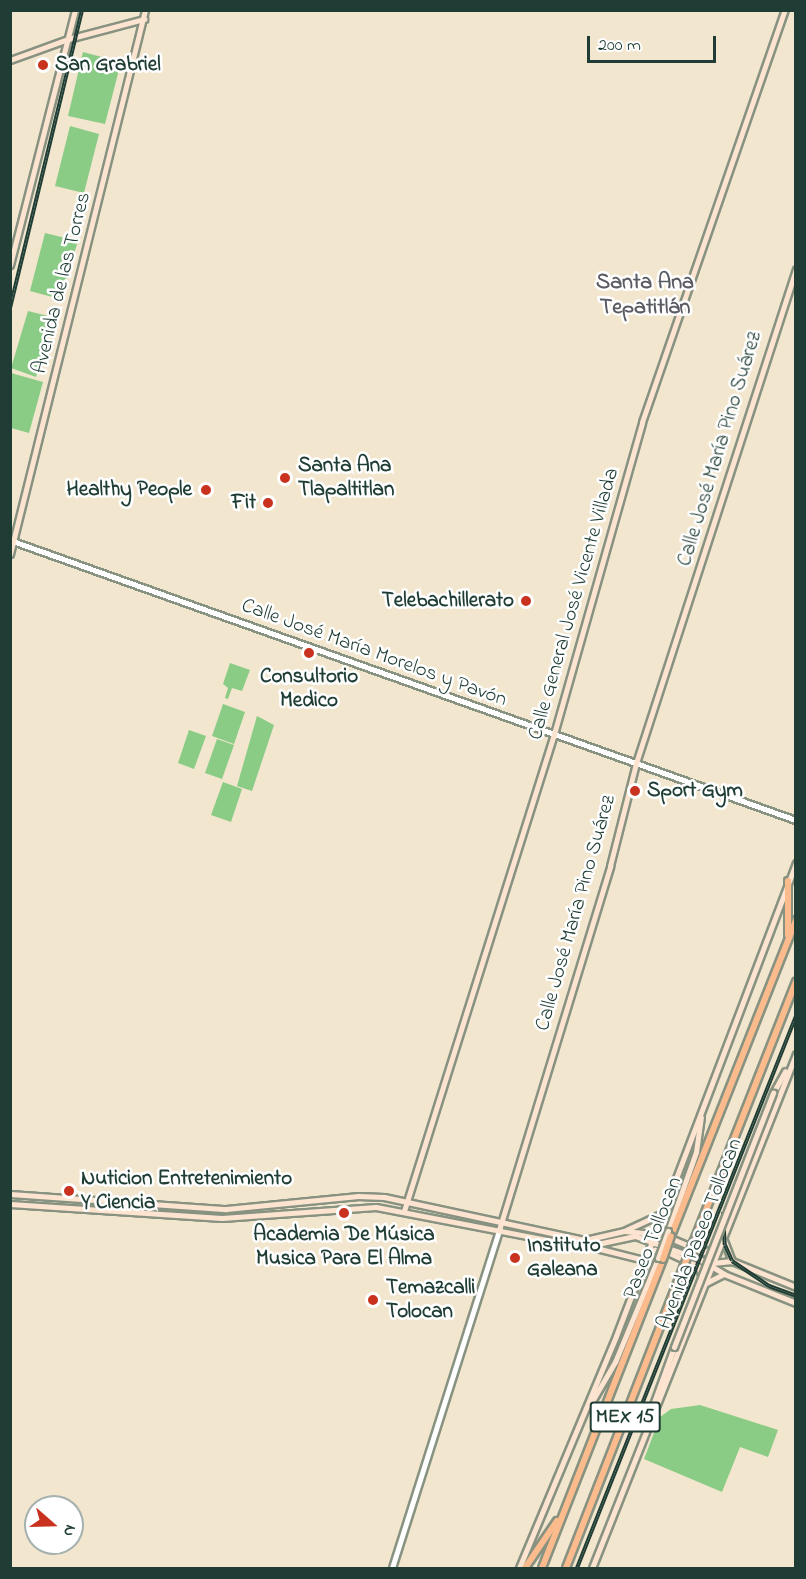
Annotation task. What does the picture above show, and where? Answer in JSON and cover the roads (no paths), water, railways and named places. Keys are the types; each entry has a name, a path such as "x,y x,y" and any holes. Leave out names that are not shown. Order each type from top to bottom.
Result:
{"highway":[{"path":"788,881 788,939"},
{"name":"Paseo Tollocan","path":"542,1569 669,1234 795,920"},
{"name":"Paseo Tollocan","path":"566,1569 795,982"},
{"path":"525,1569 564,1511"}],"main road":[{"path":"10,265 75,10"},
{"name":"Avenida de las Torres","path":"10,554 145,10"},
{"name":"Calle General José Vicente Villada","path":"404,1210 554,734 645,412 785,10"},
{"path":"10,60 68,39 144,19"},
{"name":"Calle José María Pino Suárez","path":"498,1230 607,878 636,763 795,269"},
{"name":"Avenida Paseo Tollocan","path":"519,1569 653,1240 795,863"},
{"name":"Avenida Paseo Tollocan","path":"592,1569 795,1054"},
{"name":"Avenida Paseo Tollocan","path":"649,1424 653,1400 773,1093 793,1060"},
{"name":"Avenida Paseo Tollocan","path":"669,1234 696,1152 702,1109"},
{"path":"10,1194 226,1209 358,1196 407,1200 585,1240 624,1231 663,1213"},
{"path":"10,1204 222,1218 363,1207 404,1210 645,1259 660,1249 698,1266 704,1284 724,1274"},
{"path":"658,1225 661,1234 704,1252 719,1244"},
{"path":"624,1231 644,1233 653,1240"},
{"path":"723,1234 724,1248 732,1261"},
{"path":"594,1247 631,1236 653,1240 712,1263 724,1274 795,1302"},
{"name":"Avenida Paseo Tollocan","path":"583,1414 615,1362 660,1259"},
{"path":"712,1263 732,1261 795,1287"}],"street":[{"name":"Calle José María Morelos y Pavón","path":"12,541 795,820"},
{"name":"Calle José María Pino Suárez","path":"392,1569 498,1230"}],"railway":[{"path":"10,308 82,10"},
{"path":"577,1568 796,1016"},
{"path":"723,1212 725,1245 732,1261 769,1286 796,1296"}],"place":[{"name":"San Grabriel","path":"43,65"},
{"name":"Santa Ana Tlapaltitlan","path":"285,478"},
{"name":"Healthy People","path":"206,490"},
{"name":"Fit","path":"268,503"},
{"name":"Telebachillerato","path":"526,601"},
{"name":"Consultorio Medico","path":"309,653"},
{"name":"Sport Gym","path":"635,791"},
{"name":"Nuticion Entretenimiento Y Ciencia","path":"69,1191"},
{"name":"Academia De Música Musica Para El Alma","path":"344,1213"},
{"name":"Instituto Galeana","path":"515,1258"},
{"name":"Temazcalli Tolocan","path":"373,1300"}],"district":[{"name":"Santa Ana Tepatitlán","path":"645,296"}]}
